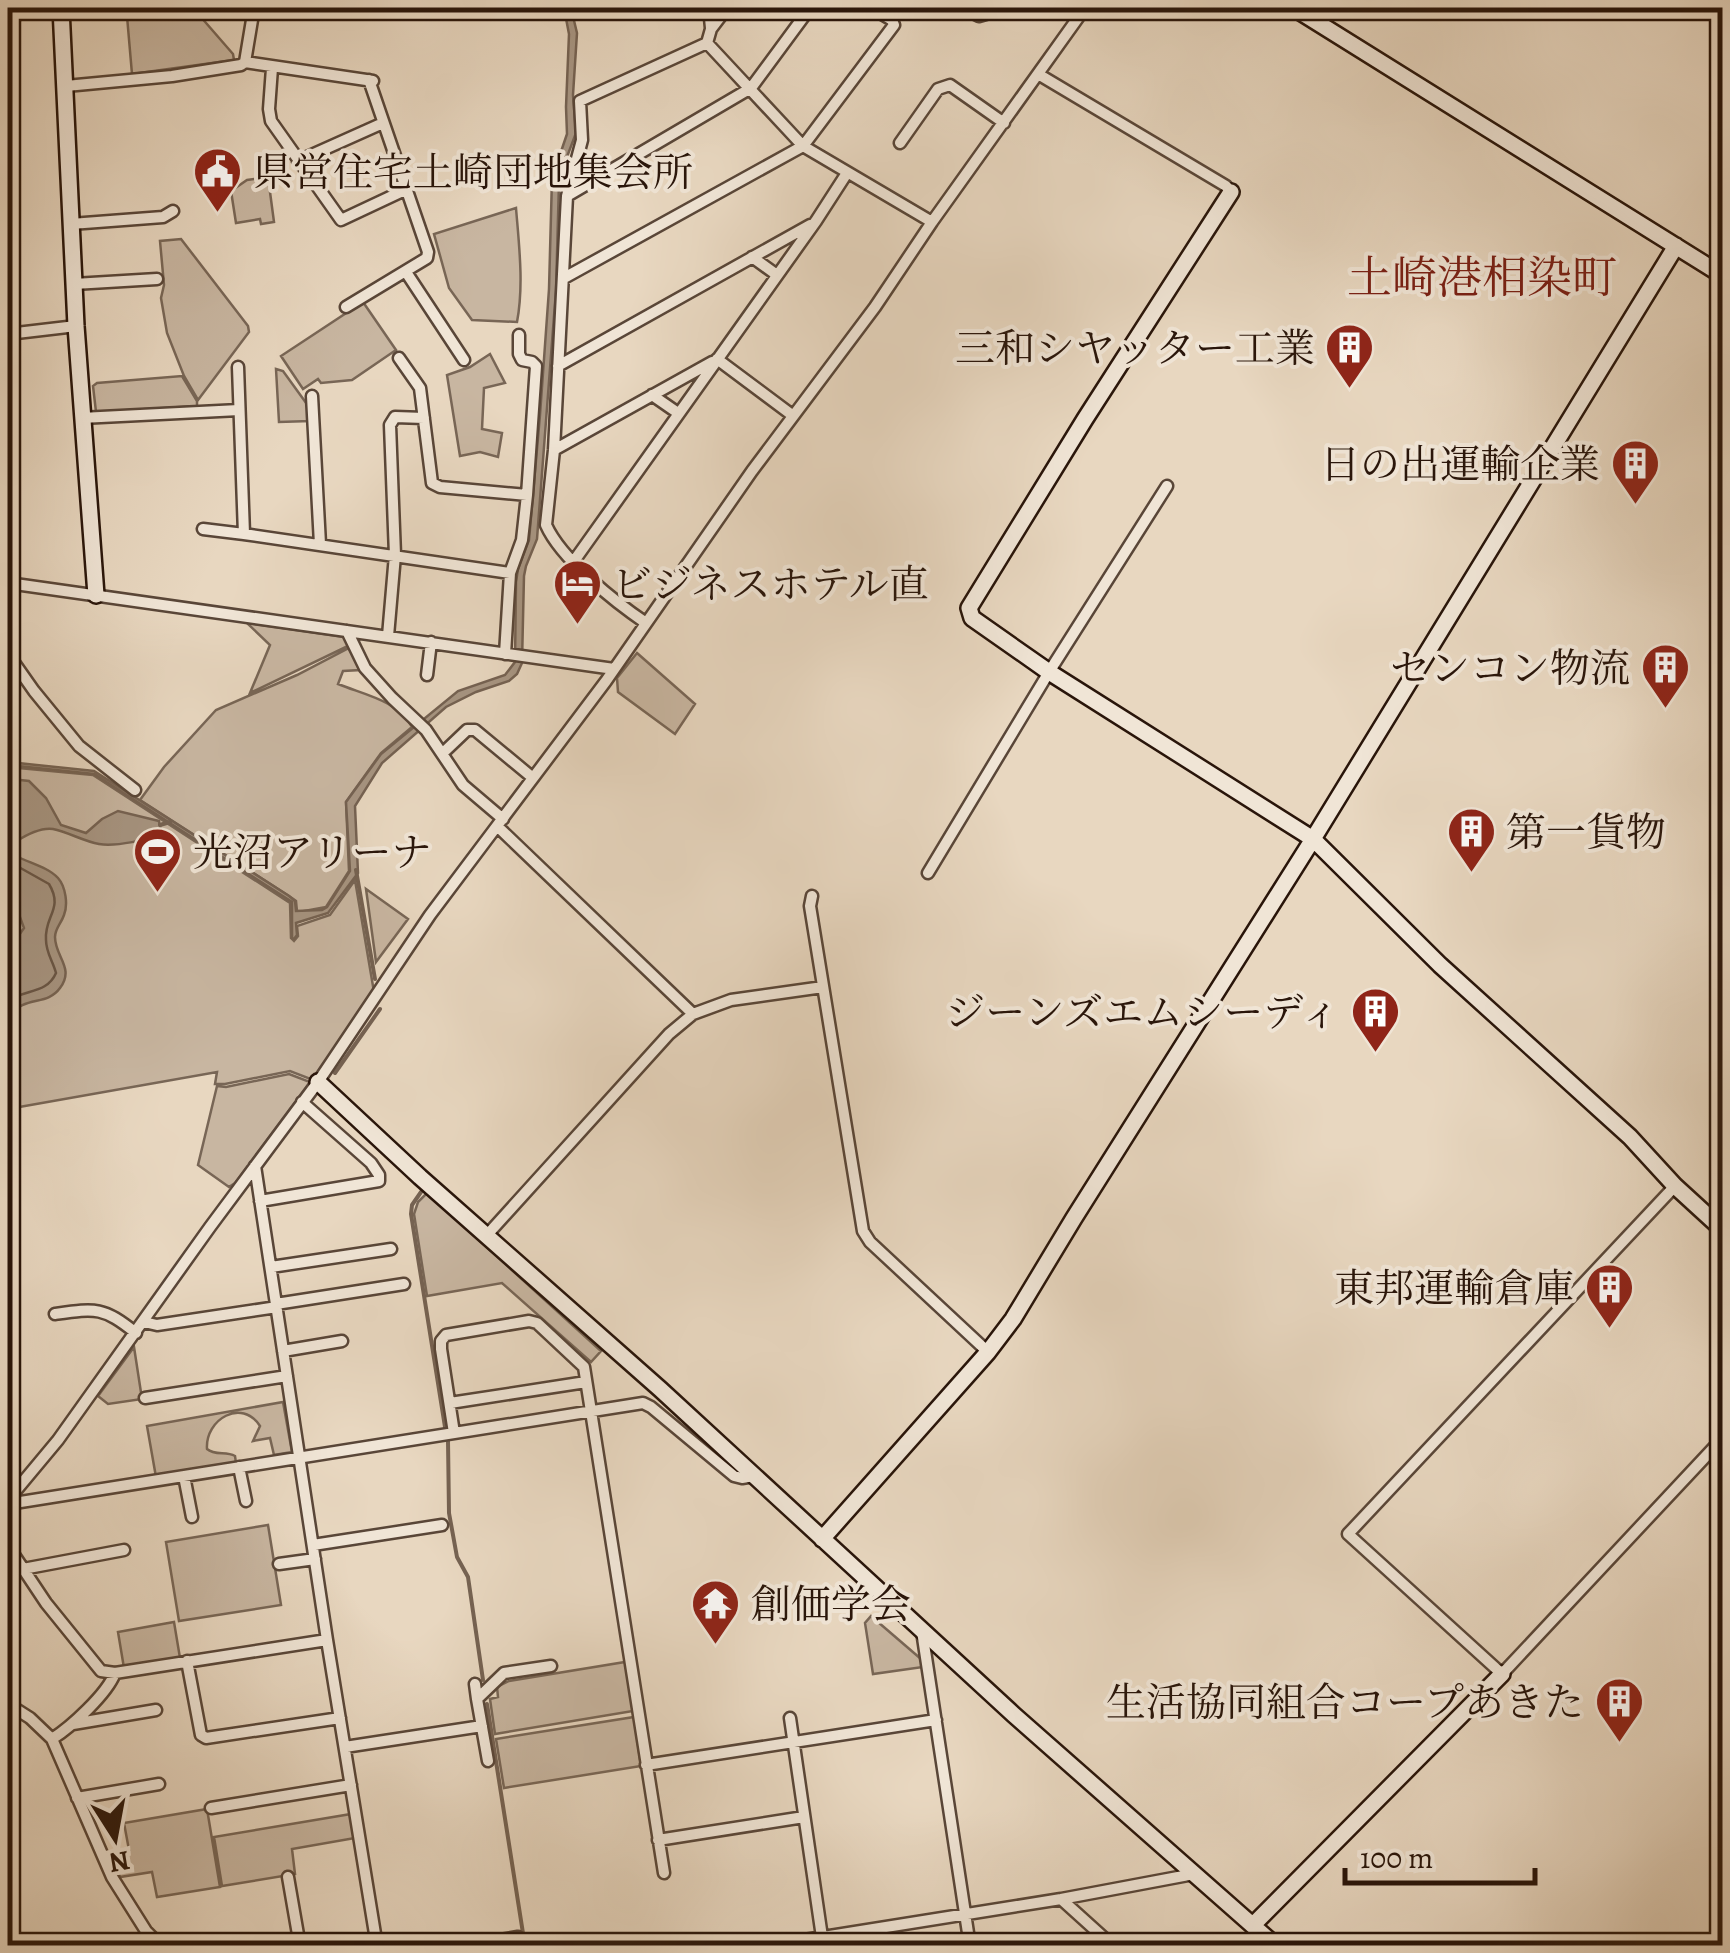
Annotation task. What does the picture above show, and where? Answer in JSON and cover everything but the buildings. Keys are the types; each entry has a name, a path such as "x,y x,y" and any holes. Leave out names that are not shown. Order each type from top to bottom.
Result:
{"street":[{"path":"8,24 24,8"},
{"path":"61,8 81,418 96,595"},
{"path":"245,62 254,8"},
{"path":"707,44 710,8"},
{"path":"711,29 727,8"},
{"path":"567,196 751,88 810,8"},
{"path":"564,278 803,146 894,26 892,20 872,8"},
{"path":"964,8 980,16 990,8"},
{"path":"8,1502 58,1440 318,1082 430,915 614,668 1085,8"},
{"path":"1294,8 1722,275"},
{"path":"707,44 803,146 932,222"},
{"path":"646,623 617,602 574,560 546,524 554,450 567,196 582,140 580,101 707,44"},
{"path":"66,86 172,76 245,62 371,81 428,252 427,258 346,307"},
{"path":"272,68 270,121 340,220 407,189"},
{"path":"1038,74 1232,192 969,608 972,618 1049,672 1314,839 1440,965 1630,1137 1722,1229"},
{"path":"900,143 938,89 950,85 1004,123"},
{"path":"298,161 383,123"},
{"path":"574,560 847,173"},
{"path":"71,224 163,217 173,211"},
{"path":"558,366 816,222"},
{"path":"822,1540 1013,1319 1314,839 1676,246"},
{"path":"752,257 777,275"},
{"path":"406,272 464,360"},
{"path":"74,284 156,279"},
{"path":"8,334 76,326"},
{"path":"513,655 510,572 522,540 536,366 522,360 519,334"},
{"path":"399,358 420,388 432,483 527,496"},
{"path":"717,359 792,414"},
{"path":"554,450 717,359"},
{"path":"238,368 244,534"},
{"path":"652,395 678,412"},
{"path":"312,396 320,544"},
{"path":"81,418 240,410"},
{"path":"388,636 396,555 390,425 394,417 424,418"},
{"path":"928,873 1167,486"},
{"path":"204,529 510,572"},
{"path":"8,583 614,668"},
{"path":"347,631 365,668 420,725 463,785 692,1014"},
{"path":"427,674 431,642"},
{"path":"8,654 78,746 136,790"},
{"path":"446,750 466,730 474,730 533,778"},
{"path":"812,896 810,906 863,1232 988,1352"},
{"path":"487,1235 669,1034 692,1014 732,1000 823,986"},
{"path":"318,1082 1276,1946"},
{"path":"260,1201 378,1181 379,1175 371,1163 302,1102"},
{"path":"255,1166 377,1946"},
{"path":"1502,1674 1348,1534 1676,1186"},
{"path":"271,1267 391,1249"},
{"path":"144,1322 157,1325 404,1284"},
{"path":"55,1314 100,1310 111,1313 136,1333"},
{"path":"454,1433 441,1349 446,1334 536,1323 584,1367 664,1872"},
{"path":"284,1352 342,1342"},
{"path":"145,1398 287,1376"},
{"path":"450,1403 586,1382"},
{"path":"8,1502 643,1403 734,1476 754,1476"},
{"path":"1253,1925 1502,1674 1722,1439"},
{"path":"240,1467 246,1501"},
{"path":"184,1476 192,1518"},
{"path":"313,1545 442,1524"},
{"path":"8,1546 46,1604 100,1671 114,1673 327,1640"},
{"path":"23,1568 124,1550"},
{"path":"279,1564 315,1559"},
{"path":"922,1630 970,1946"},
{"path":"187,1661 201,1735 206,1738 340,1718"},
{"path":"478,1699 504,1674 552,1666"},
{"path":"52,1739 111,1684 114,1673"},
{"path":"475,1684 488,1761"},
{"path":"8,1704 52,1739 112,1877 146,1932 161,1946"},
{"path":"71,1724 156,1710"},
{"path":"790,1718 822,1937"},
{"path":"646,1765 936,1720"},
{"path":"345,1747 482,1726"},
{"path":"77,1798 159,1784"},
{"path":"211,1808 351,1785"},
{"path":"658,1840 804,1817"},
{"path":"767,1946 1194,1874"},
{"path":"288,1877 300,1946"},
{"path":"1060,1899 1114,1946"},
{"path":"137,1946 146,1932"},
{"path":"465,1946 518,1937"}],"shaded area":[{"path":"193,8 234,60 132,74 127,16"},
{"path":"268,177 274,222 261,224 260,219 236,223 231,191 247,180"},
{"path":"516,208 521,279 517,322 472,320 449,288 434,234"},
{"path":"181,239 249,332 198,400 167,333 161,298 164,285 160,241"},
{"path":"363,302 396,350 352,380 321,383 318,379 303,389 281,356"},
{"path":"490,354 505,383 484,388 482,429 502,433 498,457 480,452 460,456 447,375"},
{"path":"276,369 283,371 309,407 310,421 279,422"},
{"path":"182,376 197,406 96,412 93,386 97,383"},
{"path":"247,623 345,637 350,642 250,693 270,645"},
{"path":"349,648 360,670 343,671 338,684 389,704 412,727 381,753 346,802 349,871 326,907 299,912 296,901 289,896 140,800 216,710"},
{"path":"637,653 695,704 675,734 618,692 617,678"},
{"path":"8,767 93,775 290,903 294,941 297,926 330,915 355,880 374,992 313,1080 290,1071 215,1084 217,1072 8,1109"},
{"path":"366,889 408,919 376,962"},
{"path":"289,1074 310,1082 235,1183 229,1187 198,1165 217,1086"},
{"path":"427,1193 601,1351 591,1362 502,1283 427,1296 414,1214"},
{"path":"134,1347 142,1399 108,1404 98,1396"},
{"path":"283,1402 292,1452 274,1455 270,1438 253,1441 260,1426 252,1418 235,1413 218,1421 208,1438 207,1449 235,1456 236,1463 156,1477 147,1426"},
{"path":"268,1525 281,1605 179,1621 166,1542"},
{"path":"871,1616 921,1659 923,1667 873,1674 865,1623"},
{"path":"174,1622 180,1658 124,1668 118,1632"},
{"path":"625,1662 633,1711 495,1734 490,1699 498,1697 497,1687 509,1681"},
{"path":"634,1717 641,1766 504,1788 496,1739"},
{"path":"207,1809 220,1887 157,1897 152,1872 120,1877 111,1853 129,1850 124,1823"},
{"path":"351,1814 355,1838 292,1849 295,1874 222,1886 214,1837"}],"water":[{"path":"564,8 571,8 577,33 573,95 576,133 559,183 556,290 537,539 524,576 522,663 509,681 446,707 382,763 355,806 358,873 328,913 296,923 294,939 292,902 94,774 8,762 94,771 289,896 295,901 296,911 322,910 350,871 346,802 381,754 458,691 505,675 515,662 516,582 529,540 540,415 552,178 567,134 569,34"},
{"path":"11,779 29,781 46,798 61,825 86,833 118,811 159,821 160,829 150,837 122,844 99,844 48,829 15,842 12,850 16,856 49,871 63,886 65,911 55,937 66,974 54,994 22,1005 8,1017 8,938 17,938 24,928 20,917 8,915 12,888 8,866"}],"waterway":[{"path":"160,825 170,822"},
{"path":"356,870 375,979"},
{"path":"335,1073 380,1009"},
{"path":"421,1192 411,1214 445,1427"},
{"path":"448,1441 449,1513 457,1557 468,1577 483,1680"},
{"path":"487,1704 525,1946"}],"place":[{"name":"県営住宅土崎団地集会所","path":"218,214"},
{"name":"三和シヤッター工業","path":"1350,390"},
{"name":"日の出運輸企業","path":"1635,506"},
{"name":"ビジネスホテル直","path":"577,626"},
{"name":"センコン物流","path":"1665,710"},
{"name":"第一貨物","path":"1471,874"},
{"name":"光沼アリーナ","path":"158,894"},
{"name":"ジーンズエムシーディ","path":"1375,1054"},
{"name":"東邦運輸倉庫","path":"1609,1330"},
{"name":"創価学会","path":"716,1646"},
{"name":"生活協同組合コープあきた","path":"1619,1744"}],"district":[{"name":"土崎港相染町","path":"1482,277"}]}
